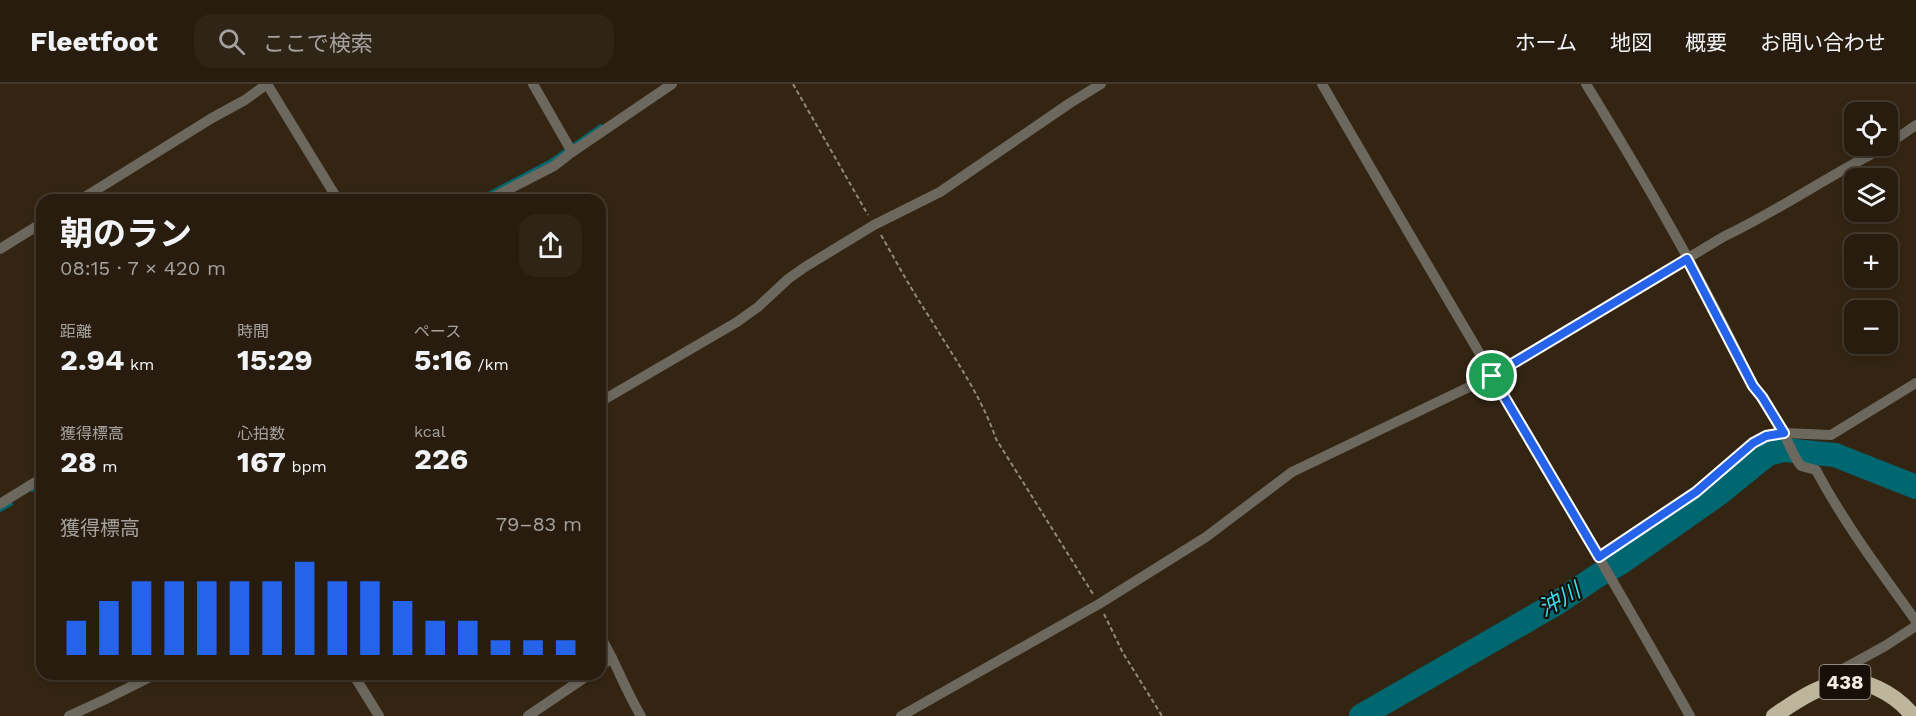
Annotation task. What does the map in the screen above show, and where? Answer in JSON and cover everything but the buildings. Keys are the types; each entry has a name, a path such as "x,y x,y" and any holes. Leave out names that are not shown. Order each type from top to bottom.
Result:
{"highway":[{"name":"438","path":"1774,716 1821,687 1851,682 1869,685 1902,703 1914,716"}],"street":[{"path":"90,194 212,117 245,100 267,84 334,194"},
{"path":"532,84 570,149"},
{"path":"500,194 554,166 570,149 672,84"},
{"path":"606,398 737,322 805,267 874,225 940,192 1101,84"},
{"path":"1322,84 1612,578 1690,716"},
{"path":"1586,84 1621,140 1687,259 1753,386 1762,397 1797,461 1801,466 1816,470 1871,558 1916,621"},
{"path":"1898,137 1916,124"},
{"path":"901,716 1099,604 1206,537 1292,472 1492,376 1723,237 1761,218 1867,156"},
{"path":"0,249 36,227"},
{"path":"1601,560 1696,492 1753,443 1766,436 1831,435 1916,383"},
{"path":"0,504 36,482"},
{"path":"1836,683 1845,668 1916,626"},
{"path":"606,647 626,692 641,716"},
{"path":"606,662 612,658"},
{"path":"69,716 144,680"},
{"path":"357,680 379,716"},
{"path":"528,716 581,680"}],"path":[{"path":"792,84 874,225 977,393 1002,449 1099,604 1123,653 1162,716"}],"waterway":[{"path":"488,194 551,161 601,126"},
{"name":"沖川","path":"1361,716 1557,603 1622,562 1720,493 1768,454 1784,450 1835,455 1916,487"},
{"path":"32,490 36,488"},
{"path":"0,510 11,504"}],"route":[{"path":"1687,259 1753,386 1784,433 1766,436 1753,443 1696,492 1599,557 1492,376 1687,259"}]}
